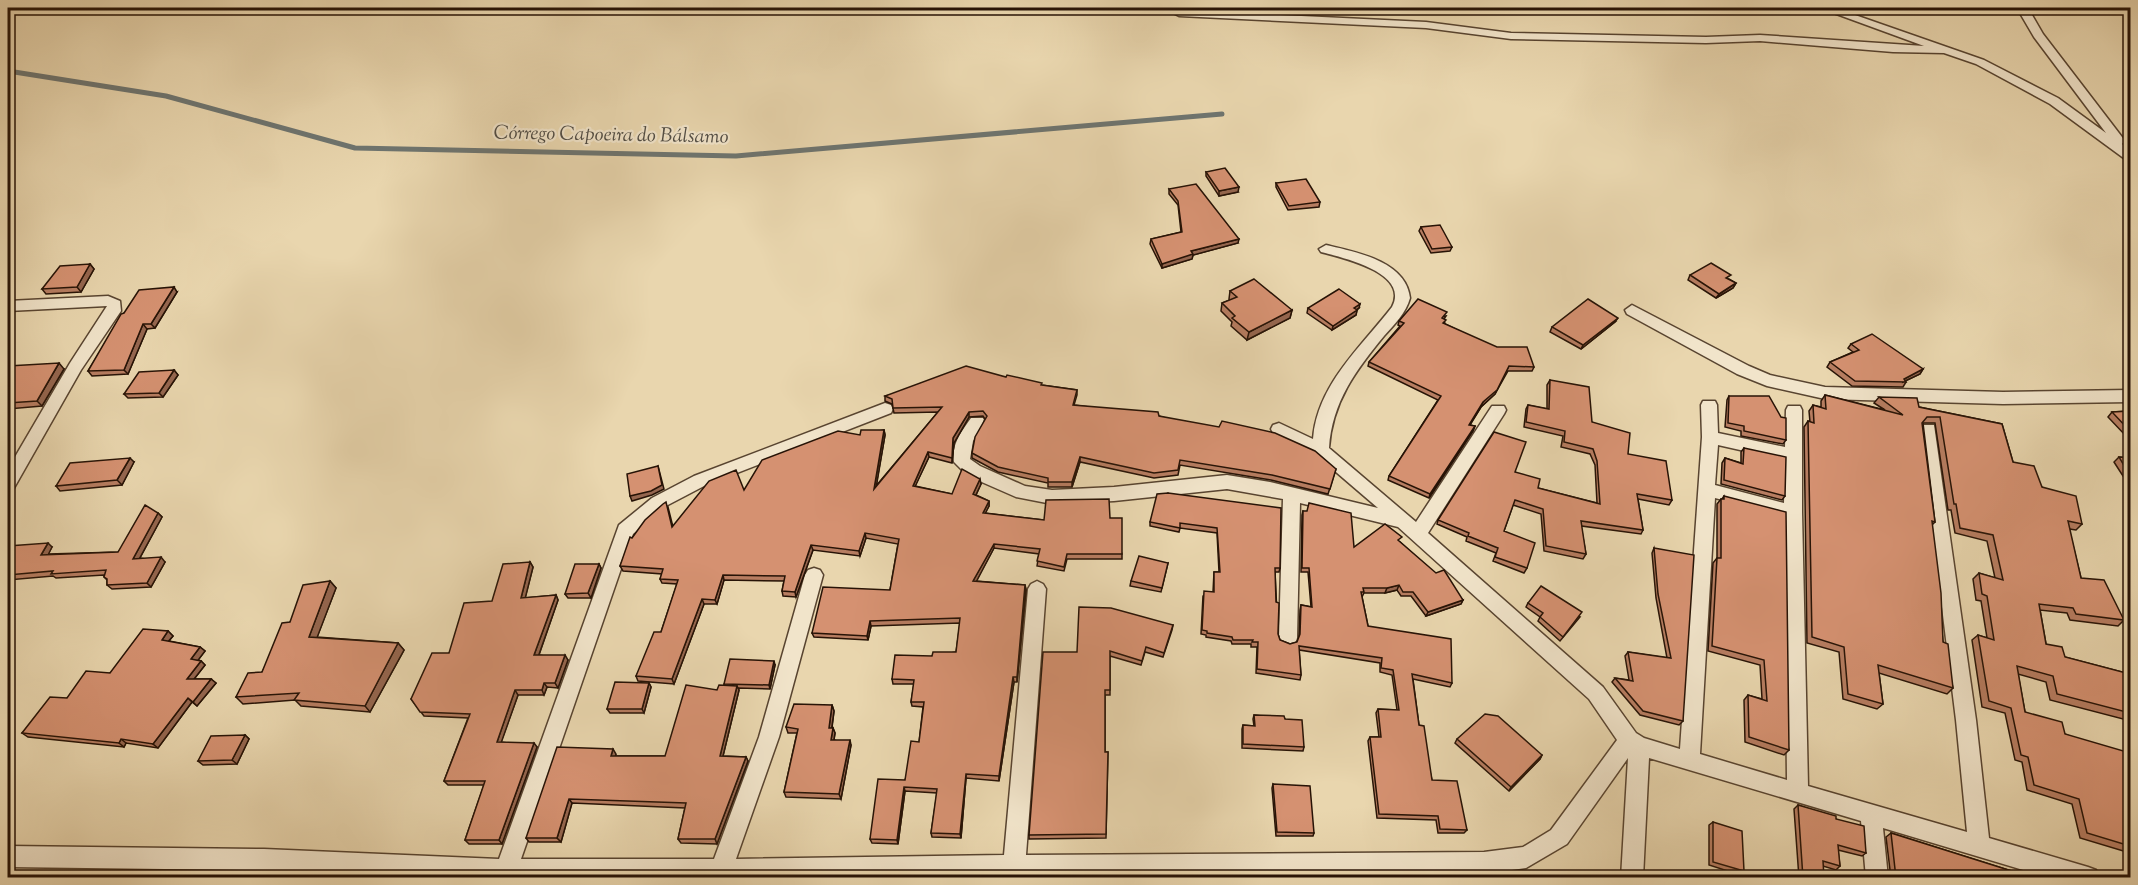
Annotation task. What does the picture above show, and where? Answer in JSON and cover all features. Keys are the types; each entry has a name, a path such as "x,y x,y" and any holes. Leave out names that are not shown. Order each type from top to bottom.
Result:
{"street":[{"path":"1827,8 1980,62 2054,101 2130,156 2038,35 2023,8"},
{"path":"1179,13 1426,25 1511,36 1706,40 1760,38 1876,48 1949,50"},
{"path":"1321,450 1321,434 1333,394 1390,318 1403,296 1398,283 1378,266 1326,249"},
{"path":"8,306 108,301 115,304 114,311 75,367 8,483"},
{"path":"1632,310 1743,370 1767,380 1825,393 2003,398 2130,396"},
{"path":"1689,762 1710,437 1709,405"},
{"path":"503,874 625,530 648,509 725,470 885,409"},
{"path":"1794,410 1792,512 1798,794"},
{"path":"1418,534 1498,411"},
{"path":"977,422 960,451 962,462 974,471 1022,492 1052,497 1114,494 1227,482 1292,494 1402,521"},
{"path":"1279,429 1321,450 1418,534 1596,693 1634,743 1689,762 2088,878"},
{"path":"1928,429 1966,720 1979,845"},
{"path":"1710,437 1793,454"},
{"path":"1707,489 1792,512"},
{"path":"1288,638 1292,494"},
{"path":"721,870 768,737 814,575"},
{"path":"1014,866 1037,589"},
{"path":"8,856 264,860 503,874 1014,866 1195,870 1484,863 1526,857 1559,837 1634,743"},
{"path":"1632,878 1634,743"},
{"path":"1871,814 1877,878"},
{"path":"250,878 264,860"}],"building":[{"path":"1225,168 1239,187 1219,191 1206,172"},
{"path":"1306,179 1320,202 1289,206 1276,183"},
{"path":"1196,184 1239,239 1191,251 1193,254 1162,264 1151,239 1182,232 1178,201 1169,189"},
{"path":"1440,225 1452,247 1432,249 1421,227"},
{"path":"1711,263 1731,275 1726,278 1736,283 1719,294 1690,275"},
{"path":"90,264 77,287 42,289 60,266"},
{"path":"1254,279 1292,310 1249,332 1232,318 1235,316 1222,303 1237,297 1230,291"},
{"path":"174,287 151,324 143,324 124,370 88,371 121,314 139,290"},
{"path":"1339,289 1360,304 1354,308 1357,310 1333,326 1308,308"},
{"path":"1418,299 1447,312 1442,318 1446,320 1443,323 1497,347 1527,347 1534,367 1509,366 1497,390 1483,402 1469,425 1475,426 1430,494 1389,476 1441,396 1369,362 1404,323 1399,321"},
{"path":"1588,299 1618,318 1583,345 1552,327"},
{"path":"1872,334 1923,369 1904,379 1906,382 1855,381 1830,362 1859,350 1851,344"},
{"path":"59,363 37,401 8,403 8,366"},
{"path":"966,366 1006,377 1007,375 1042,383 1041,385 1077,390 1073,405 1158,412 1159,416 1219,427 1222,421 1275,433 1315,451 1336,469 1330,489 1272,475 1180,460 1178,470 1154,473 1080,457 1072,482 1048,482 1048,478 998,467 972,453 975,437 987,416 983,411 969,412 953,438 952,458 928,452 913,486 952,494 962,469 980,479 973,494 989,501 983,513 1044,520 1046,500 1109,499 1110,518 1122,518 1122,554 1067,554 1064,567 1037,561 1040,549 994,544 973,581 1025,585 1017,677 1013,677 999,776 966,774 960,834 931,833 937,789 904,787 897,840 870,839 878,779 905,780 911,741 919,742 924,702 911,702 914,680 892,679 895,655 932,656 933,652 956,652 960,618 870,621 867,636 812,633 823,587 890,590 899,539 865,533 859,551 811,545 795,592 782,591 785,576 723,575 715,600 702,599 672,679 636,676 654,632 661,632 678,580 660,579 663,569 620,566 630,537 632,538 645,520 666,502 672,527 709,481 736,470 744,490 762,460 838,431 860,435 861,430 884,430 874,489 942,407 893,408 892,399 885,396"},
{"path":"174,370 159,393 124,394 139,372"},
{"path":"1550,380 1589,387 1592,422 1630,433 1628,454 1666,461 1672,500 1637,494 1643,530 1581,521 1586,554 1546,546 1543,509 1515,500 1504,531 1535,543 1527,568 1495,557 1498,548 1468,536 1469,533 1438,520 1494,432 1526,442 1515,472 1540,479 1538,488 1600,504 1597,461 1593,449 1564,442 1565,431 1526,422 1528,405 1549,409"},
{"path":"1825,395 1903,415 1879,397 1917,398 1919,407 2002,424 2013,462 2034,466 2042,487 2076,496 2082,524 2068,521 2081,578 2104,580 2124,620 2076,614 2073,608 2039,604 2046,644 2062,647 2065,657 2130,674 2130,701 2126,700 2130,713 2057,694 2053,676 2017,666 2025,712 2062,722 2065,734 2127,752 2130,766 2130,846 2087,833 2079,799 2034,785 2028,757 2021,755 2011,708 1989,701 1978,635 1994,640 1987,596 1982,594 1979,573 2003,580 1993,535 1960,528 1940,417 1927,417 1922,423 1935,522 1932,521 1941,593 1943,642 1948,644 1953,688 1878,665 1883,704 1848,694 1844,647 1812,637 1808,421 1814,423 1813,405 1826,409"},
{"path":"1729,396 1769,396 1781,417 1786,418 1786,440 1744,431 1744,426 1728,423"},
{"path":"2130,411 2130,430 2129,430 2112,412"},
{"path":"1744,448 1786,457 1785,496 1724,480 1725,458 1743,464"},
{"path":"2119,457 2130,458 2130,476"},
{"path":"130,458 117,480 56,486 70,463"},
{"path":"658,466 662,485 651,491 630,496 627,474"},
{"path":"1168,493 1281,508 1280,568 1275,568 1276,602 1279,603 1278,634 1280,640 1290,644 1297,642 1300,634 1301,605 1312,607 1309,568 1302,568 1303,511 1307,511 1309,503 1351,513 1354,547 1385,524 1402,537 1398,540 1436,573 1444,570 1463,600 1428,612 1413,592 1403,592 1399,585 1387,588 1363,588 1364,592 1361,592 1368,626 1451,639 1452,683 1412,674 1419,725 1424,726 1432,780 1457,781 1467,830 1440,829 1438,816 1379,814 1370,737 1381,737 1378,709 1399,710 1393,670 1381,668 1382,658 1299,646 1301,675 1257,669 1258,642 1233,640 1232,637 1202,630 1204,591 1214,592 1214,572 1220,572 1217,528 1180,523 1180,528 1150,522 1157,494"},
{"path":"1724,496 1786,512 1789,750 1749,737 1748,695 1767,701 1764,660 1712,646 1717,558 1721,558 1721,499 1724,499"},
{"path":"145,505 158,513 133,559 161,557 147,583 107,585 107,579 104,577 106,570 8,575 8,546 48,543 41,555 118,552"},
{"path":"1654,548 1694,555 1683,721 1643,711 1615,678 1633,681 1628,652 1671,658 1658,594"},
{"path":"1139,556 1168,563 1162,588 1131,581"},
{"path":"530,562 521,598 556,595 534,655 565,655 555,683 544,683 542,690 515,690 497,742 534,743 499,840 465,840 485,781 444,781 470,714 420,712 411,699 432,653 449,653 464,603 492,601 503,564"},
{"path":"575,564 599,564 588,593 565,594"},
{"path":"330,581 309,637 398,643 365,706 294,700 299,693 236,697 248,673 262,672 282,623 290,622 303,585"},
{"path":"1541,586 1582,612 1563,637 1540,617 1543,613 1528,603"},
{"path":"1079,607 1111,608 1173,625 1164,653 1146,647 1142,661 1110,651 1110,690 1105,690 1105,752 1108,752 1106,834 1029,835 1043,652 1077,652"},
{"path":"143,629 168,631 162,640 200,647 191,659 201,661 187,679 211,679 193,702 188,698 153,744 121,739 119,743 22,733 50,697 67,698 86,671 110,673"},
{"path":"730,659 774,661 769,685 724,684"},
{"path":"615,682 649,683 642,709 607,709"},
{"path":"686,685 717,690 719,685 737,686 720,756 746,757 715,839 678,839 686,803 569,799 557,838 526,838 557,747 613,749 611,756 665,756"},
{"path":"794,704 832,705 829,728 833,728 831,740 850,740 839,794 784,792 798,729 786,727"},
{"path":"1485,714 1498,716 1542,755 1511,787 1457,739"},
{"path":"1254,715 1284,716 1285,719 1302,720 1304,747 1243,744 1243,725 1255,726"},
{"path":"245,735 232,760 198,761 211,736"},
{"path":"1273,784 1310,786 1314,833 1277,832"},
{"path":"1798,805 1836,816 1836,819 1864,826 1866,853 1838,845 1840,866 1823,861 1824,878 1803,878"},
{"path":"1713,822 1742,831 1744,871 1713,862"},
{"path":"1891,833 2034,878 1896,878"}],"waterway":[{"name":"Córrego Capoeira do Bálsamo","path":"8,71 166,96 355,148 736,156 1222,114"}]}
